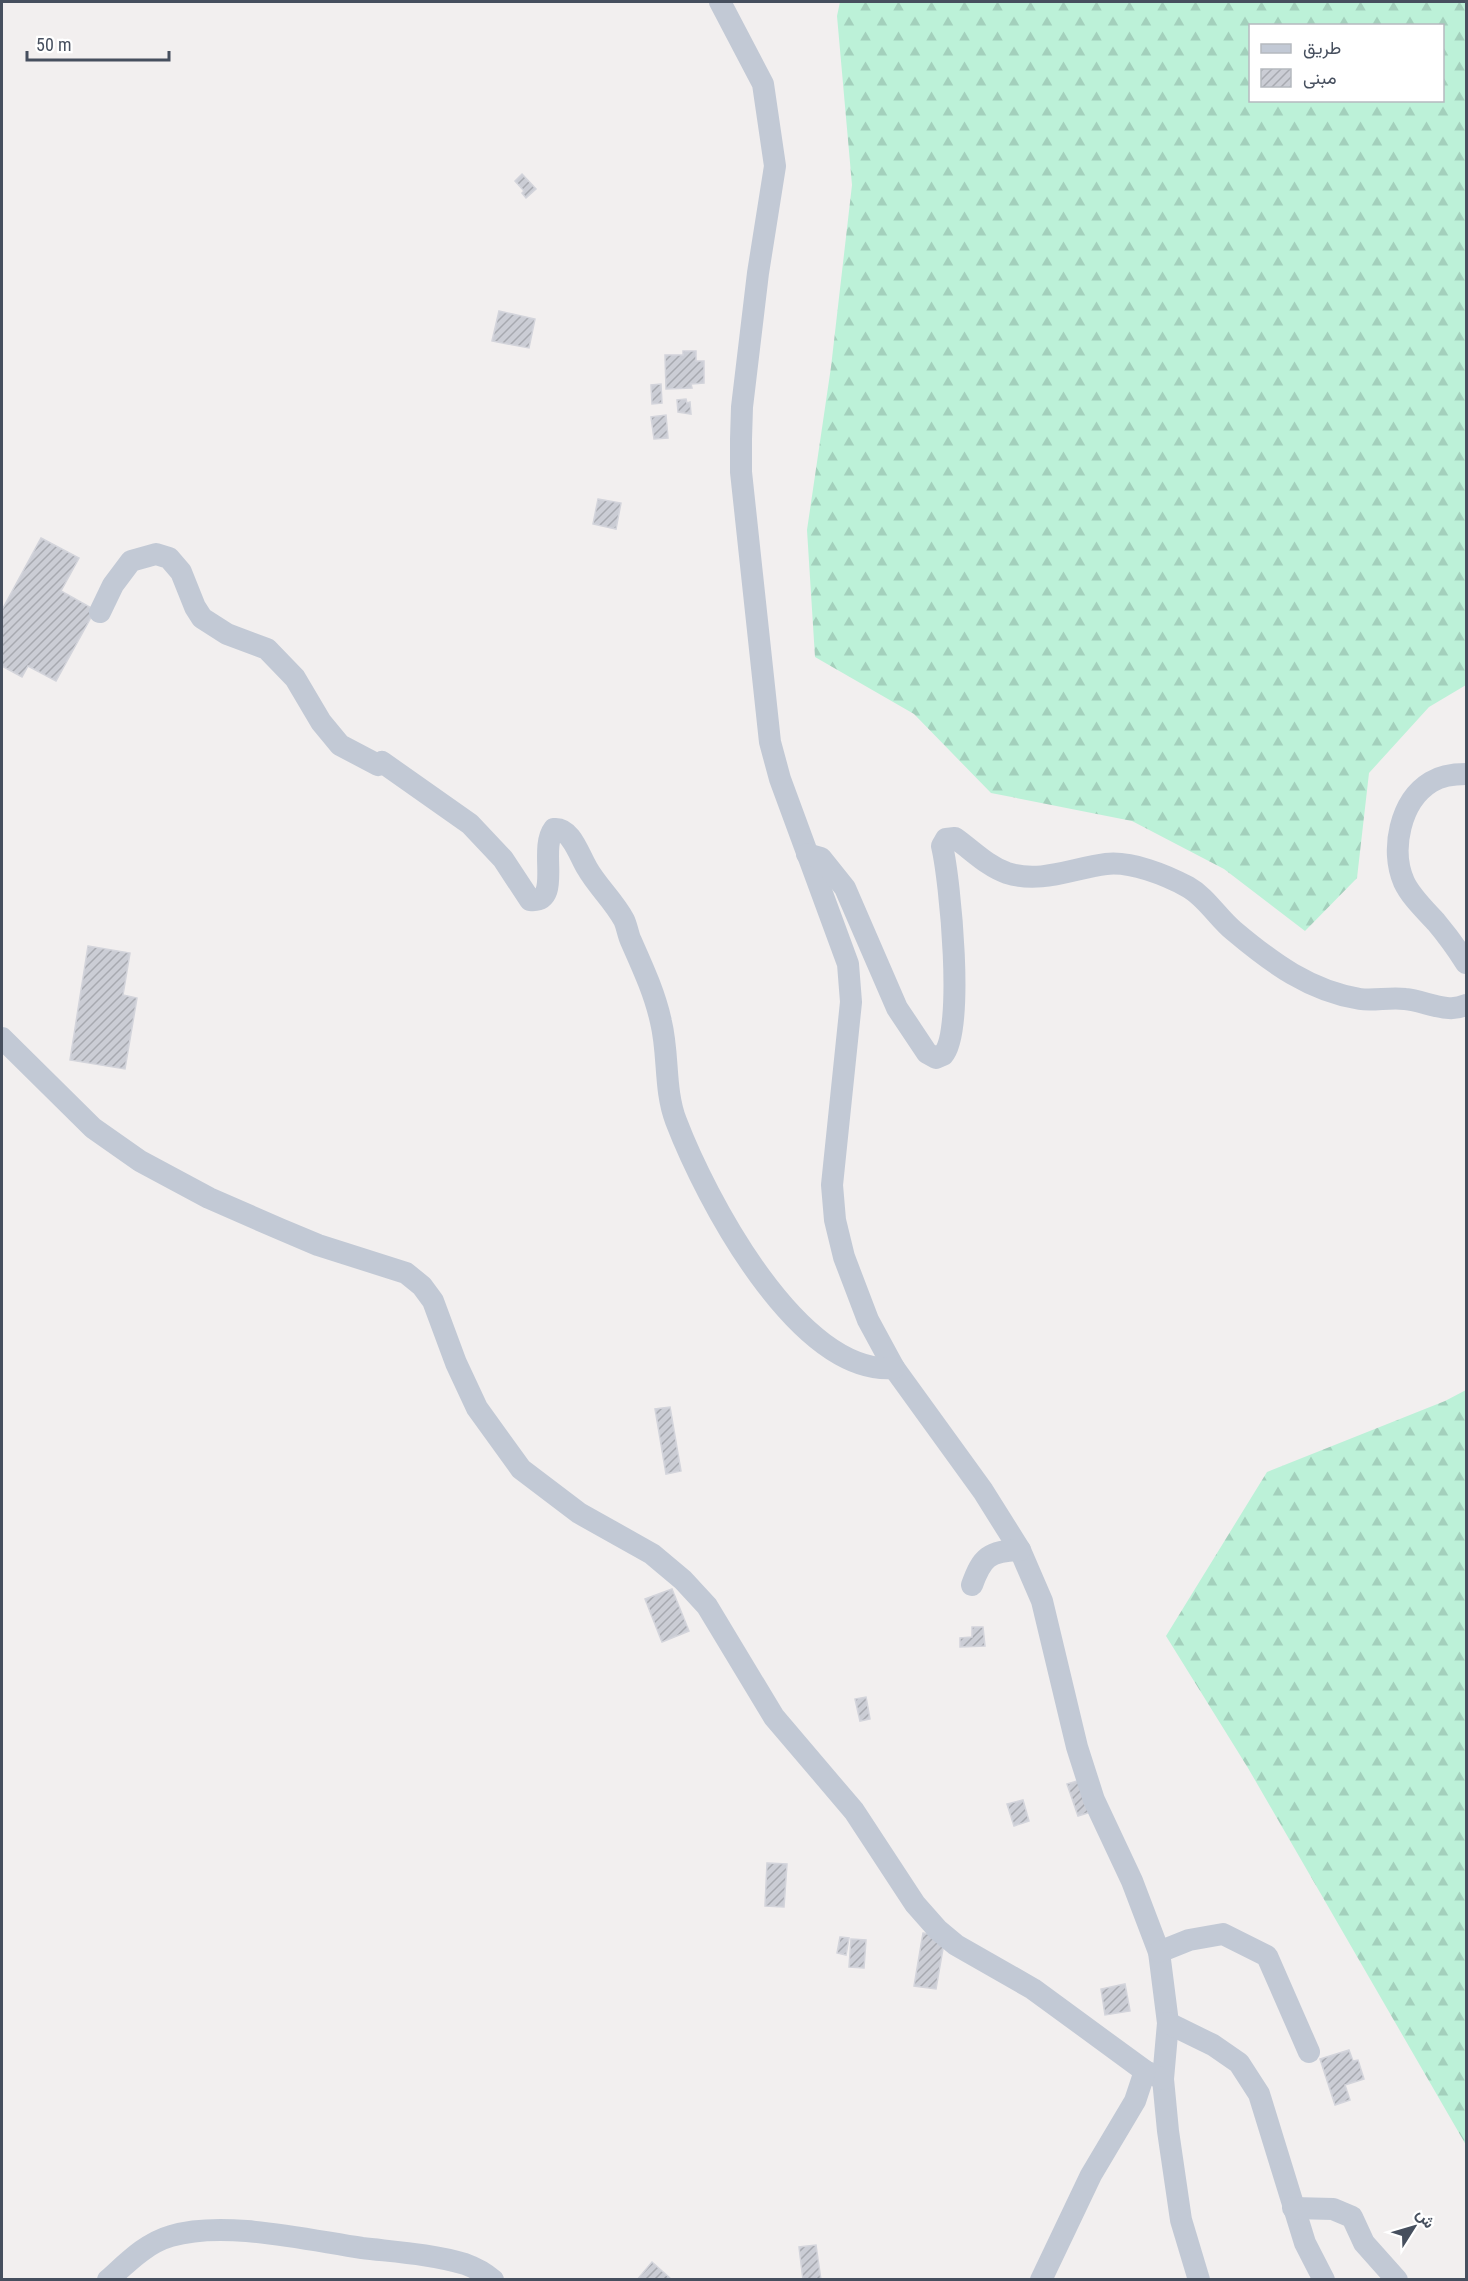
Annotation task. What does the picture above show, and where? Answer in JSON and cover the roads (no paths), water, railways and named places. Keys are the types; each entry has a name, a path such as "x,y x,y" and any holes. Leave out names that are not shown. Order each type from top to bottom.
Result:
{"street":[{"path":"720,2 763,84 775,166 758,273 742,407 741,472 766,722 780,779 796,817 807,854 848,964 851,1002 834,1151 832,1185 835,1220 854,1288 894,1368 956,1452 1020,1550 1042,1600 1074,1736 1094,1800 1132,1881 1159,1952 1168,2023 1154,2075 1135,2101 1091,2175 1041,2280"},
{"path":"100,612 113,585 131,561 156,554 169,558 181,572 202,618 227,634 267,649 296,678 321,722 340,746 378,765 382,762 470,824 503,860 530,900 541,899 546,895 549,887 547,842 554,829 564,831 571,838 591,875 624,920 656,999 667,1048 669,1097 676,1120 720,1216 762,1281 787,1311 808,1331 845,1357 878,1370 894,1368"},
{"path":"1467,774 1449,775 1431,782 1417,794 1407,810 1398,836 1398,860 1404,882 1467,963"},
{"path":"807,854 821,858 845,888 897,1008 927,1053 936,1058 943,1055 950,1043 954,991 949,886 942,846 946,839 955,837 983,861 1008,873 1029,877 1054,875 1108,864 1133,867 1167,877 1190,888 1232,929 1301,981 1361,999 1406,999 1458,1009 1467,1005"},
{"path":"2,1038 93,1128 140,1161 209,1198 280,1229 318,1245 406,1273 422,1287 433,1301 456,1363 477,1408 521,1469 540,1486 579,1513 652,1554 683,1580 707,1606 774,1717 854,1811 915,1904 938,1929 956,1945 1033,1989 1154,2075 1181,2220 1199,2280"},
{"path":"972,1586 977,1569 987,1557 1002,1551 1020,1550"},
{"path":"1159,1952 1189,1940 1223,1934 1267,1956 1309,2052"},
{"path":"1168,2023 1213,2045 1239,2063 1259,2094 1305,2243 1324,2280"},
{"path":"1293,2208 1333,2209 1352,2217 1364,2243 1397,2280"},
{"path":"108,2280 144,2249 171,2236 216,2232 280,2235 438,2258 466,2264 484,2272 493,2280"}]}
